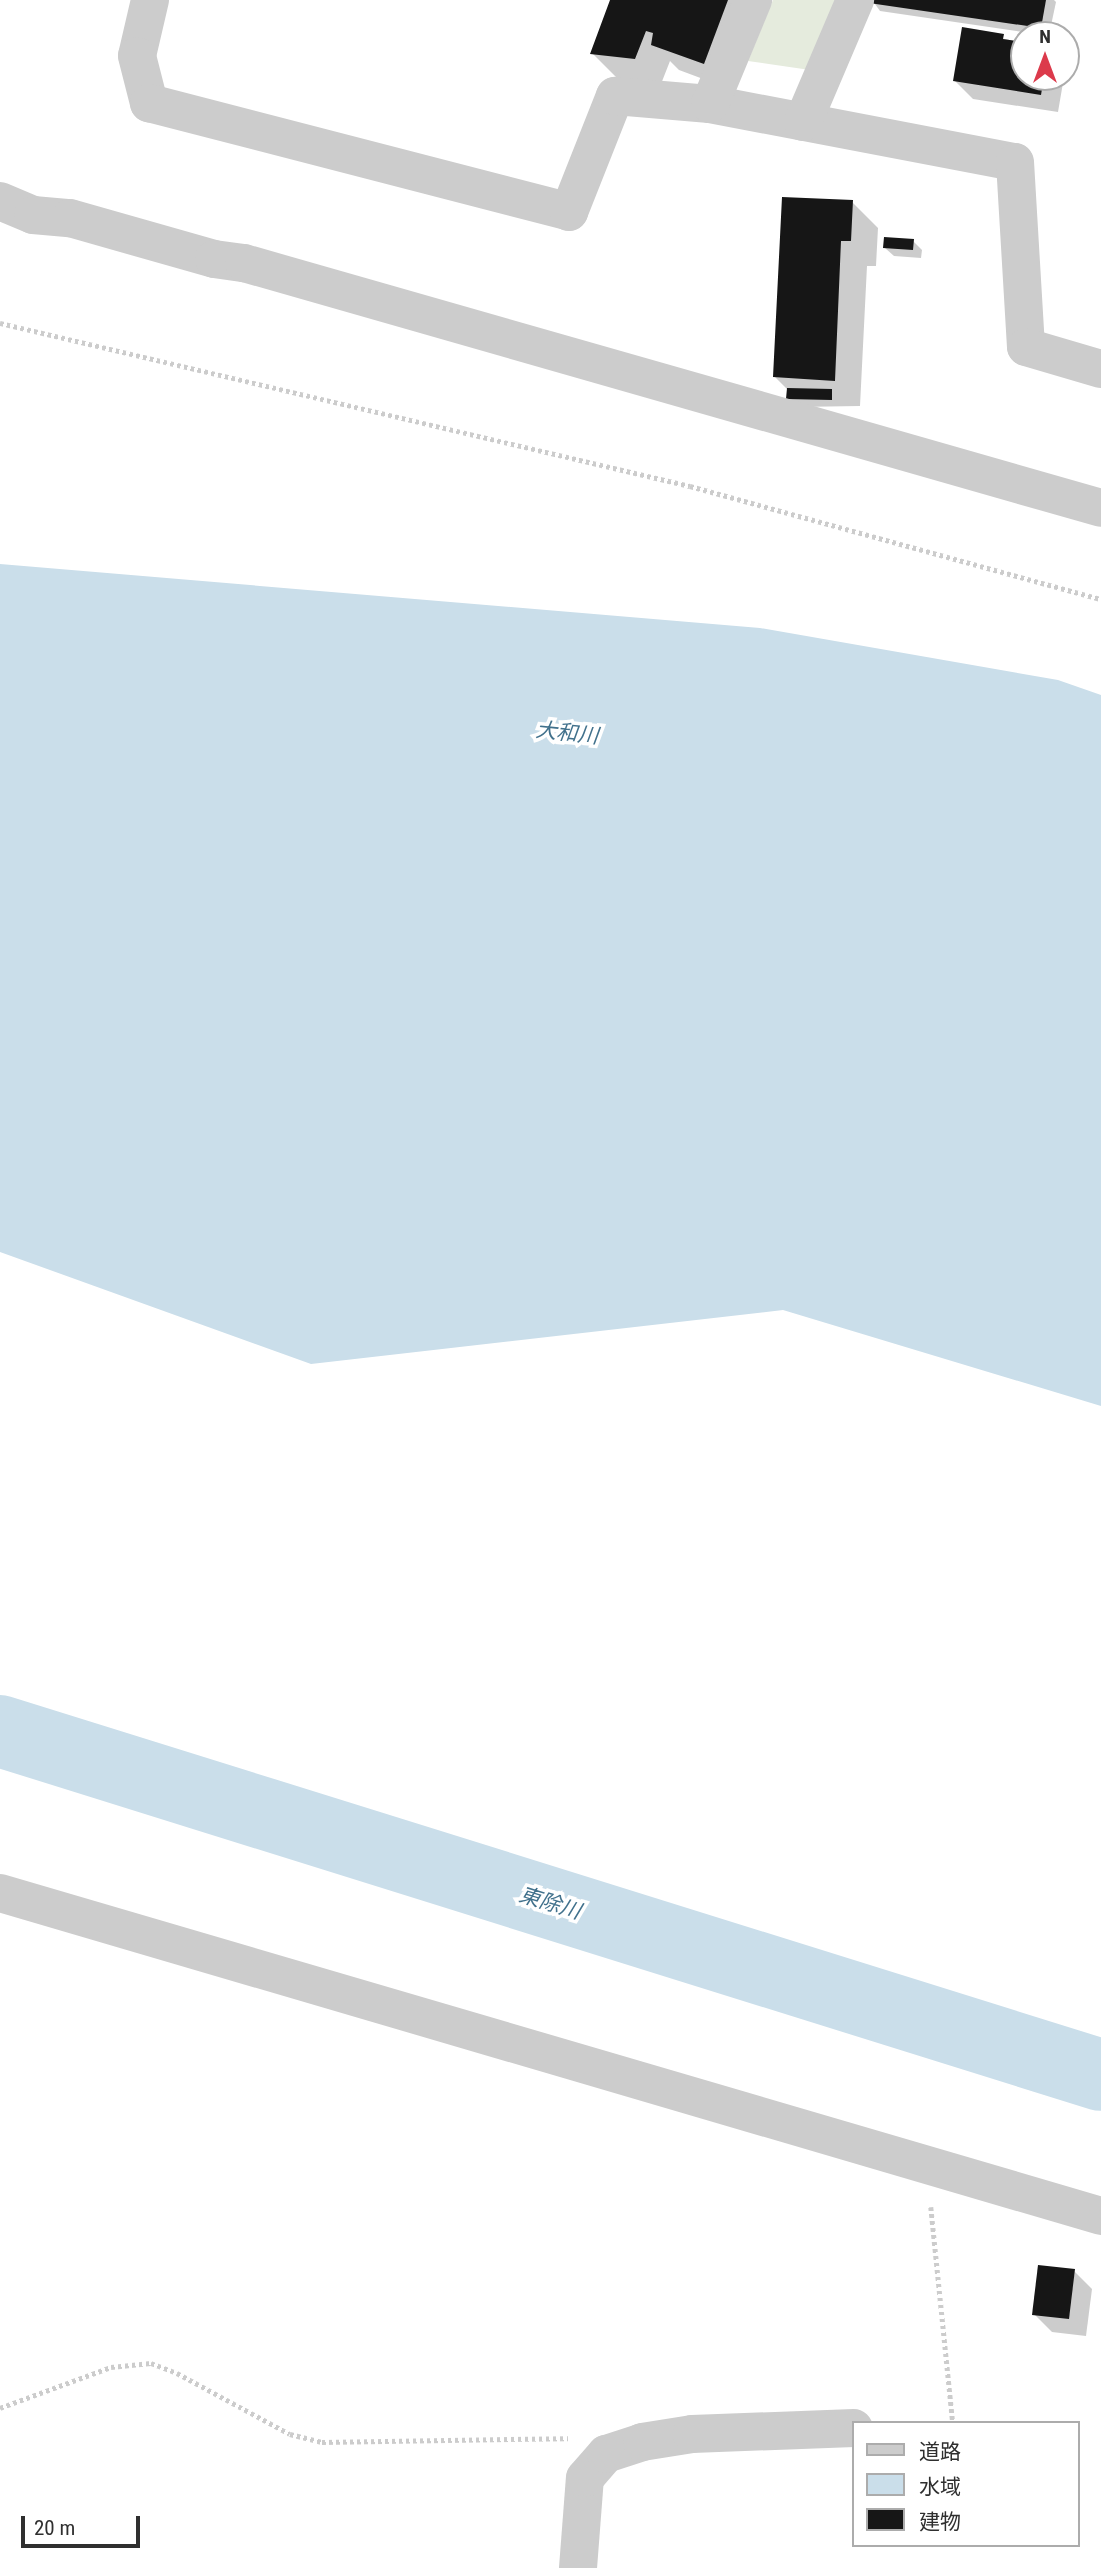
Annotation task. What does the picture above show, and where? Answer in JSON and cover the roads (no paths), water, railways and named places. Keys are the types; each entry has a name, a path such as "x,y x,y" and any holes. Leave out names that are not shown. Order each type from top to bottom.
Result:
{"street":[{"path":"150,0 137,56 149,103 569,212 615,96 710,104 1015,162 1026,347 1101,369"},
{"path":"710,104 753,0"},
{"path":"803,122 855,0"},
{"path":"0,201 33,215 70,218 214,259 244,263 1101,508"},
{"path":"0,1893 1101,2216"},
{"path":"578,2568 585,2478 607,2454 642,2442 692,2434 852,2428"}],"water":[{"name":"大和川","path":"0,564 760,628 1058,680 1101,695 1101,1406 783,1310 311,1364 0,1252"}],"waterway":[{"name":"東除川","path":"0,1731 1101,2075"}]}
